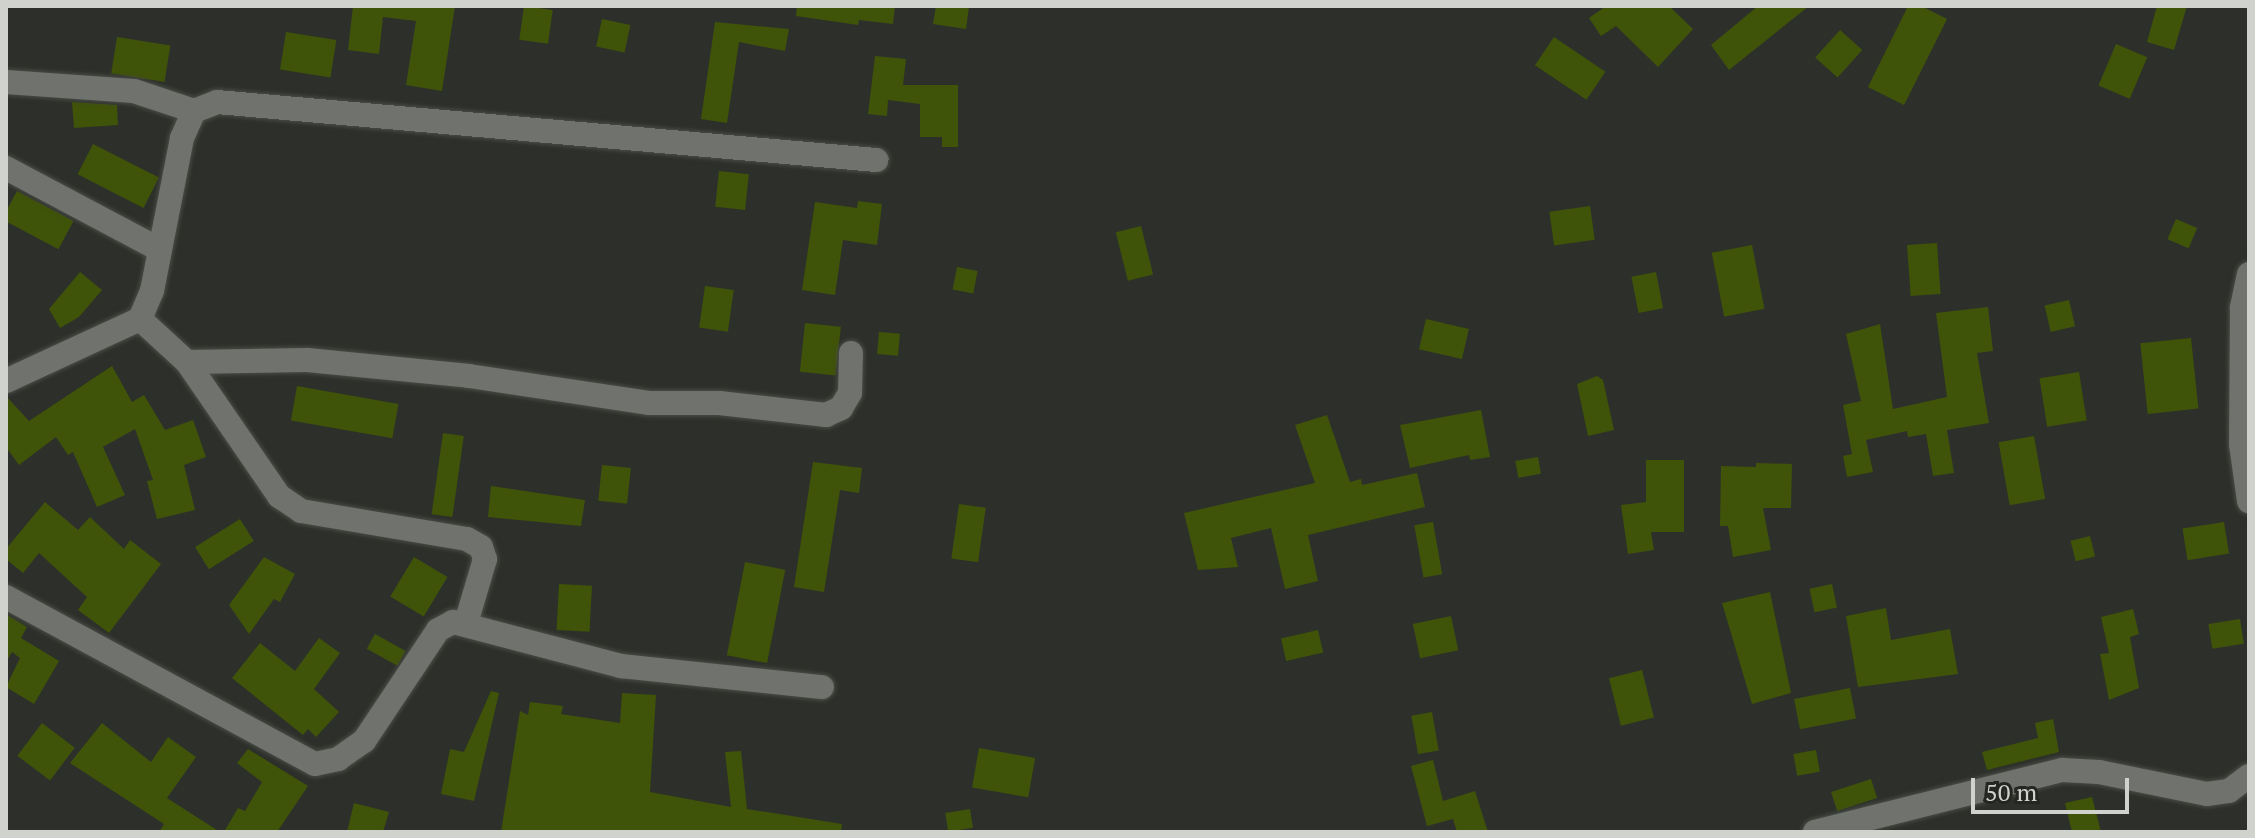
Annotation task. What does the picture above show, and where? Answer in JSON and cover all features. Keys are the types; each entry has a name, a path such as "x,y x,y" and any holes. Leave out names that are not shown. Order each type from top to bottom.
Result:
{"street":[{"path":"6,82 134,91 194,111 217,102 876,160"},
{"path":"6,381 140,319 160,250 182,138 194,111"},
{"path":"6,168 160,250"},
{"path":"2249,274 2242,308 2241,444 2249,501"},
{"path":"140,319 187,362 279,496 301,511 467,539 481,547 485,559 466,623"},
{"path":"187,362 307,360 469,376 650,403 719,403 826,415 841,408 850,393 851,353"},
{"path":"6,597 315,764 338,759 364,741 438,630 453,622 621,666 822,687"},
{"path":"1815,832 2062,770 2099,772 2207,794 2229,791 2249,776"}],"building":[{"path":"353,6 455,6 442,91 406,85 416,21 383,17 379,54 348,50"},
{"path":"524,6 553,10 548,44 519,40"},
{"path":"797,6 895,6 893,24 859,20 858,25 796,16"},
{"path":"936,6 969,6 966,29 933,24"},
{"path":"1606,6 1669,6 1693,29 1658,67 1616,26 1601,36 1589,18"},
{"path":"1758,6 1809,6 1729,70 1711,45"},
{"path":"1908,6 1921,6 1947,19 1904,105 1868,87"},
{"path":"2157,6 2187,6 2174,50 2147,42"},
{"path":"602,19 630,25 625,52 596,46"},
{"path":"715,22 789,29 785,51 739,42 727,123 701,119"},
{"path":"1840,30 1862,50 1838,78 1815,57"},
{"path":"286,32 336,40 330,78 280,70"},
{"path":"117,37 170,45 165,82 111,74"},
{"path":"1554,37 1605,72 1586,100 1535,65"},
{"path":"2116,44 2147,57 2130,99 2098,85"},
{"path":"875,56 906,59 903,85 958,85 958,147 942,147 942,137 920,137 920,104 888,100 887,116 868,114"},
{"path":"72,102 117,105 118,125 74,128"},
{"path":"93,144 159,178 143,208 78,174"},
{"path":"719,171 749,174 745,210 715,207"},
{"path":"17,191 74,221 58,249 6,221 6,212"},
{"path":"858,201 882,204 877,245 843,240 835,295 802,290 815,202 857,208"},
{"path":"1590,206 1595,240 1554,245 1549,212"},
{"path":"2176,219 2197,228 2189,248 2167,239"},
{"path":"1141,226 1153,275 1128,281 1116,232"},
{"path":"1937,243 1941,294 1911,296 1907,245"},
{"path":"1752,245 1764,309 1724,317 1712,253"},
{"path":"957,267 978,271 973,294 953,290"},
{"path":"80,272 102,290 79,317 60,328 49,309"},
{"path":"1656,272 1663,308 1639,313 1631,277"},
{"path":"705,286 734,290 728,332 699,328"},
{"path":"2069,300 2075,326 2051,332 2045,306"},
{"path":"1988,307 1993,351 1977,353 1989,423 1947,430 1954,473 1933,476 1926,434 1908,437 1907,431 1866,440 1873,472 1847,477 1843,456 1852,454 1843,405 1861,401 1846,334 1880,324 1893,409 1947,397 1936,313"},
{"path":"1426,319 1469,329 1462,359 1419,349"},
{"path":"805,323 841,327 836,375 800,372"},
{"path":"879,332 900,334 898,356 877,354"},
{"path":"2191,338 2198,409 2148,414 2140,343"},
{"path":"112,366 132,402 144,395 165,430 193,420 206,457 184,465 195,510 157,519 147,481 153,480 135,429 103,447 125,495 97,507 73,452 68,455 56,437 19,465 6,447 6,396 29,421"},
{"path":"2079,372 2087,420 2047,427 2039,378"},
{"path":"1597,376 1603,380 1614,430 1588,436 1577,384"},
{"path":"297,386 398,404 392,438 291,420"},
{"path":"1481,410 1490,457 1470,460 1469,455 1410,468 1400,425"},
{"path":"1327,415 1350,482 1361,479 1362,485 1417,473 1425,507 1308,535 1318,581 1285,589 1271,528 1231,538 1238,567 1198,570 1184,513 1315,483 1295,425"},
{"path":"443,433 464,436 452,517 432,514"},
{"path":"2034,436 2045,499 2010,505 1999,442"},
{"path":"1538,457 1541,474 1518,478 1515,461"},
{"path":"1646,460 1684,460 1684,532 1651,532 1654,550 1628,554 1621,505 1646,502"},
{"path":"813,462 862,468 859,493 840,490 824,592 794,587"},
{"path":"1756,463 1792,464 1791,508 1763,508 1771,550 1733,557 1728,526 1720,526 1721,466 1756,467"},
{"path":"602,465 631,468 627,504 598,501"},
{"path":"491,486 585,500 581,526 488,517"},
{"path":"45,502 78,530 90,517 124,549 130,540 161,564 109,633 78,610 87,597 39,553 23,573 6,559 6,549"},
{"path":"959,504 986,508 978,562 951,558"},
{"path":"240,519 254,541 209,569 195,547"},
{"path":"1433,522 1442,574 1423,577 1414,525"},
{"path":"2224,522 2229,554 2188,560 2183,529"},
{"path":"2090,536 2095,556 2076,561 2071,541"},
{"path":"264,557 295,574 280,602 274,599 249,634 229,605"},
{"path":"414,557 447,577 424,617 390,596"},
{"path":"745,562 785,570 767,663 727,655"},
{"path":"559,584 592,586 590,632 557,630"},
{"path":"1832,584 1837,607 1814,612 1810,589"},
{"path":"1770,592 1791,693 1752,704 1722,603"},
{"path":"1886,608 1891,640 1950,629 1958,674 1858,687 1846,616"},
{"path":"2133,609 2139,634 2130,637 2139,688 2109,700 2100,654 2109,653 2101,617"},
{"path":"6,614 27,627 21,638 59,661 34,704 6,687 20,658 12,652 6,662"},
{"path":"1451,616 1458,650 1420,658 1413,624"},
{"path":"2240,619 2244,644 2212,649 2208,624"},
{"path":"1318,630 1323,652 1286,661 1281,639"},
{"path":"375,634 406,651 397,666 367,649"},
{"path":"319,638 340,653 314,689 339,712 316,737 308,729 303,735 232,678 260,643 295,671"},
{"path":"1642,670 1654,718 1621,726 1609,678"},
{"path":"1850,688 1856,718 1800,729 1794,699"},
{"path":"491,691 499,693 474,801 441,794 450,749 464,752"},
{"path":"622,693 656,695 650,792 731,807 725,752 741,751 747,809 842,824 841,832 501,832 520,711 528,715 530,702 563,706 561,714 620,723"},
{"path":"1432,712 1439,750 1418,754 1411,716"},
{"path":"2053,719 2059,752 1987,770 1982,752 2038,738 2035,723"},
{"path":"42,723 75,748 50,780 17,756"},
{"path":"102,723 151,762 168,737 196,757 167,798 220,832 159,832 164,824 70,763"},
{"path":"979,748 1035,758 1028,797 972,787"},
{"path":"248,749 308,786 277,832 224,832 238,808 245,811 262,782 237,763"},
{"path":"1816,750 1820,772 1797,776 1793,754"},
{"path":"1433,760 1443,801 1475,791 1488,832 1457,832 1453,819 1427,826 1411,766"},
{"path":"1871,779 1877,798 1837,811 1831,792"},
{"path":"2092,797 2101,832 2072,832 2065,803"},
{"path":"354,803 389,812 383,832 347,832"},
{"path":"970,809 973,828 948,832 945,813"}]}
